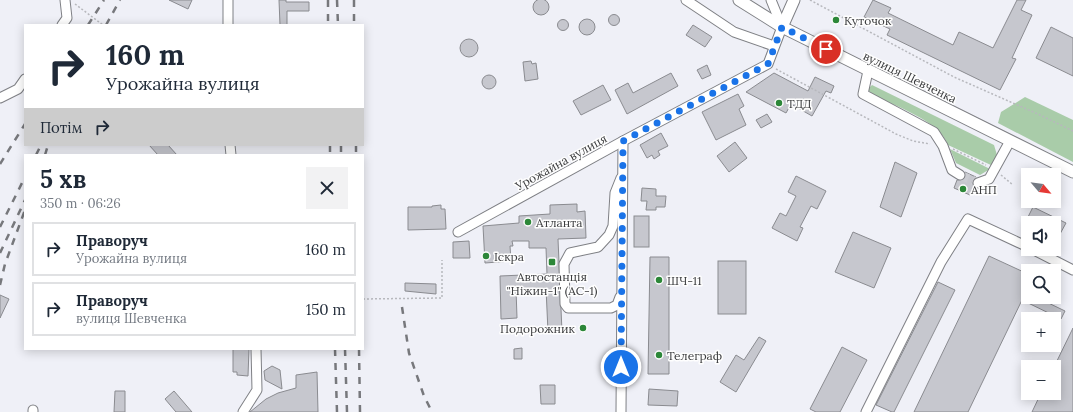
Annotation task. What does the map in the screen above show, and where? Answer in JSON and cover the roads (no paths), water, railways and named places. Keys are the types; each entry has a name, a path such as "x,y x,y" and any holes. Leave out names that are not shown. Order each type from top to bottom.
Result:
{"main road":[{"name":"вулиця Шевченка","path":"739,0 782,27 1073,172"},
{"path":"782,27 794,0"}],"street":[{"path":"63,24 67,18 65,0"},
{"path":"228,0 228,24"},
{"path":"686,0 734,32 774,46 782,27 771,0"},
{"name":"Урожайна вулиця","path":"458,232 623,141 768,64 774,46"},
{"path":"868,71 863,94 934,132 943,146 952,170 960,175"},
{"path":"0,98 18,89 24,80"},
{"path":"621,412 623,141"},
{"path":"978,183 989,179 1010,141"},
{"path":"622,175 615,193 613,226 609,235 598,247 570,253 564,264 565,304 570,309 611,308 617,305 622,291"},
{"path":"866,412 941,262 968,219 1021,244"},
{"path":"1046,256 1073,270"},
{"path":"243,412 257,390 256,350"}],"tunnel":[{"path":"960,175 978,183"}],"railway":[{"path":"89,24 104,0"},
{"path":"107,24 120,0"},
{"path":"328,0 328,24"},
{"path":"337,0 338,24"},
{"path":"354,0 354,24"},
{"path":"0,164 24,126"},
{"path":"36,154 40,146"},
{"path":"45,154 48,146"},
{"path":"330,146 330,154"},
{"path":"341,146 341,154"},
{"path":"356,146 356,154"},
{"path":"0,227 24,179"},
{"path":"0,253 24,202"},
{"path":"0,285 5,264 24,213"},
{"path":"402,307 409,353 424,396 432,412"},
{"path":"335,350 337,412"},
{"path":"345,350 347,412"},
{"path":"359,350 360,412"}],"place":[{"name":"Куточок","path":"836,20"},
{"name":"ТДД","path":"779,103"},
{"name":"АНП","path":"963,189"},
{"name":"Атланта","path":"528,222"},
{"name":"Іскра","path":"486,256"},
{"name":"Автостанція \"Ніжин-1\" (АС-1)","path":"552,262"},
{"name":"ШЧ-11","path":"659,280"},
{"name":"Подорожник","path":"583,328"},
{"name":"Телеграф","path":"659,355"}]}
